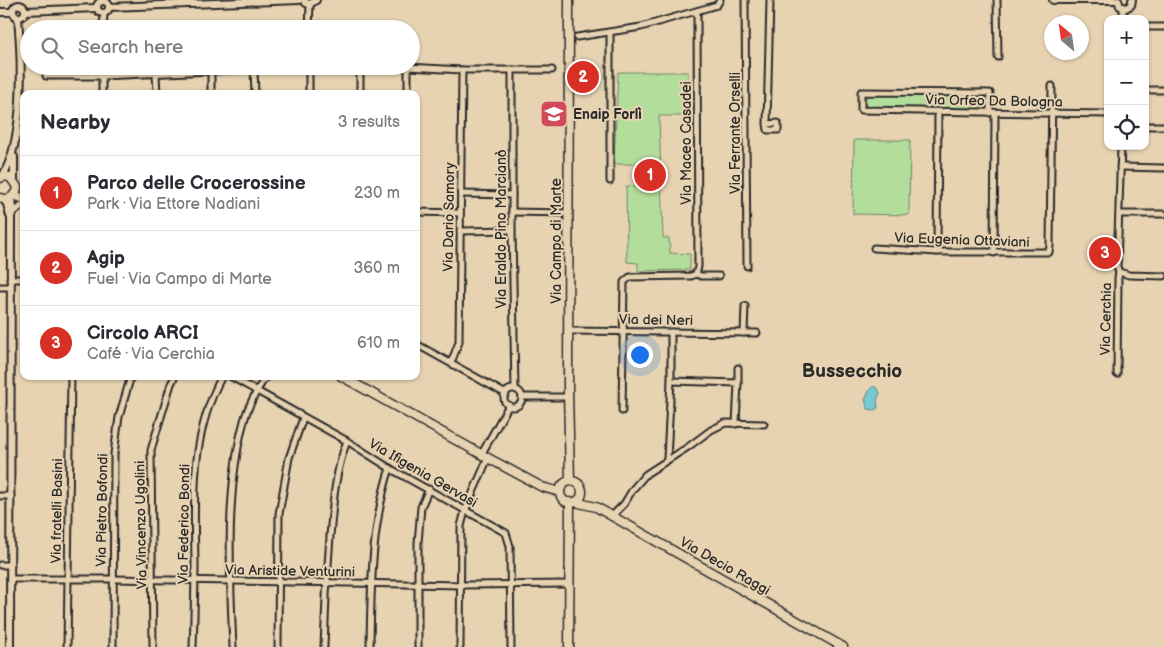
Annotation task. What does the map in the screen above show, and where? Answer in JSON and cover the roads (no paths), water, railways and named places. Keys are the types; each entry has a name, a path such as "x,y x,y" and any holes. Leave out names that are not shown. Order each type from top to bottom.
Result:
{"main road":[{"name":"Via Campo di Marte","path":"569,0 568,397 570,481"},
{"path":"1,177 8,177 10,193"},
{"path":"348,380 485,457 542,487 560,492 564,500 572,502"},
{"path":"560,492 564,483 570,481 576,482 582,489 581,495 572,502 569,647"},
{"name":"Via Decio Raggi","path":"582,489 596,507"},
{"name":"Via Decio Raggi","path":"572,502 596,507 842,647"}],"street":[{"path":"109,7 180,2 299,0"},
{"path":"304,0 306,3 313,2 310,20"},
{"path":"577,37 641,26 717,5 720,0"},
{"name":"Via Ferrante Orselli","path":"745,0 747,266"},
{"path":"768,124 770,0"},
{"path":"998,0 998,57"},
{"path":"1053,0 1118,0 1119,4 1124,8"},
{"path":"1124,8 1130,6 1132,0"},
{"path":"96,8 97,4 101,1 107,3 109,7"},
{"path":"13,12 20,2 26,11"},
{"path":"104,20 104,14 109,7"},
{"path":"96,8 98,12 104,14"},
{"path":"26,11 96,8"},
{"path":"1123,15 1124,8"},
{"path":"18,18 24,16 26,11"},
{"name":"Via Maceo Casadei","path":"696,274 698,267 697,11"},
{"path":"0,12 13,12"},
{"path":"10,647 11,217 7,204 10,193 20,84 18,18 13,12"},
{"path":"1149,27 1164,27"},
{"path":"610,32 610,180"},
{"path":"420,67 462,70 552,70"},
{"name":"Via Dario Samory","path":"451,363 459,342 462,70"},
{"name":"Via Eraldo Pino Marcianò","path":"512,70 512,230 515,389"},
{"path":"46,76 129,75"},
{"path":"156,75 157,90"},
{"path":"211,75 211,90"},
{"path":"254,75 255,90"},
{"path":"309,75 309,90"},
{"path":"360,75 360,90"},
{"path":"408,75 408,90"},
{"path":"102,76 102,90"},
{"path":"1052,86 1052,113"},
{"path":"1149,90 1164,90"},
{"name":"Via Orfeo Da Bologna","path":"992,113 990,93 861,92 862,110 992,113 1104,114"},
{"path":"937,252 938,112"},
{"path":"992,113 994,253"},
{"name":"Via Eugenia Ottaviani","path":"874,248 937,252 1049,252 1052,113"},
{"path":"1149,126 1164,126"},
{"name":"Via Cerchia","path":"1117,374 1116,323 1119,272 1117,267 1121,150"},
{"path":"1,177 14,152"},
{"path":"1120,168 1164,168"},
{"path":"461,194 512,194"},
{"path":"11,217 14,211 20,207"},
{"path":"420,212 460,213"},
{"path":"512,212 568,213"},
{"path":"1120,214 1164,214"},
{"path":"460,231 512,230"},
{"path":"1119,272 1126,275 1164,276"},
{"path":"622,411 624,282 630,277 691,276 696,274 719,276"},
{"path":"10,279 20,279"},
{"path":"0,287 10,287"},
{"path":"744,333 745,306"},
{"name":"Via dei Neri","path":"568,331 757,333"},
{"path":"667,459 672,332"},
{"path":"420,346 506,394"},
{"path":"736,424 738,368"},
{"name":"Via fratelli Basini","path":"67,647 71,380"},
{"name":"Via Pietro Bofondi","path":"112,647 114,454 119,417 130,380"},
{"name":"Via Vincenzo Ugolini","path":"153,647 154,580 151,450 173,380"},
{"name":"Via Federico Bondi","path":"193,647 195,581 194,480 197,448 211,396 220,380"},
{"name":"Via Ifigenia Gervasi","path":"237,380 506,533 510,546 511,647"},
{"path":"233,647 231,532 234,475 244,420 256,391 263,380"},
{"path":"671,381 738,383"},
{"path":"515,389 520,392 521,402 516,406 509,405 504,399 510,390 515,389"},
{"path":"522,397 568,397"},
{"path":"460,647 461,526 485,457 509,405"},
{"path":"278,647 280,514 289,458 303,418"},
{"path":"612,516 624,504 633,489 646,474 688,447 710,430 725,423 764,424"},
{"path":"324,647 326,583 333,502 340,460 347,441"},
{"path":"370,647 372,583 379,510 390,468"},
{"path":"418,647 418,543 421,507 429,489"},
{"path":"0,496 10,496"},
{"path":"0,565 11,565"},
{"name":"Via Aristide Venturini","path":"11,579 462,585 569,584"}],"water":[{"path":"872,387 876,387 880,393 877,400 878,408 874,410 868,409 865,400"}],"place":[{"name":"Agip","path":"583,77"},
{"name":"Enaip Forlì","path":"554,114"},
{"name":"Parco delle Crocerossine","path":"650,175"},
{"name":"Circolo ARCI","path":"1105,253"}],"district":[{"name":"Bussecchio","path":"852,371"}]}
